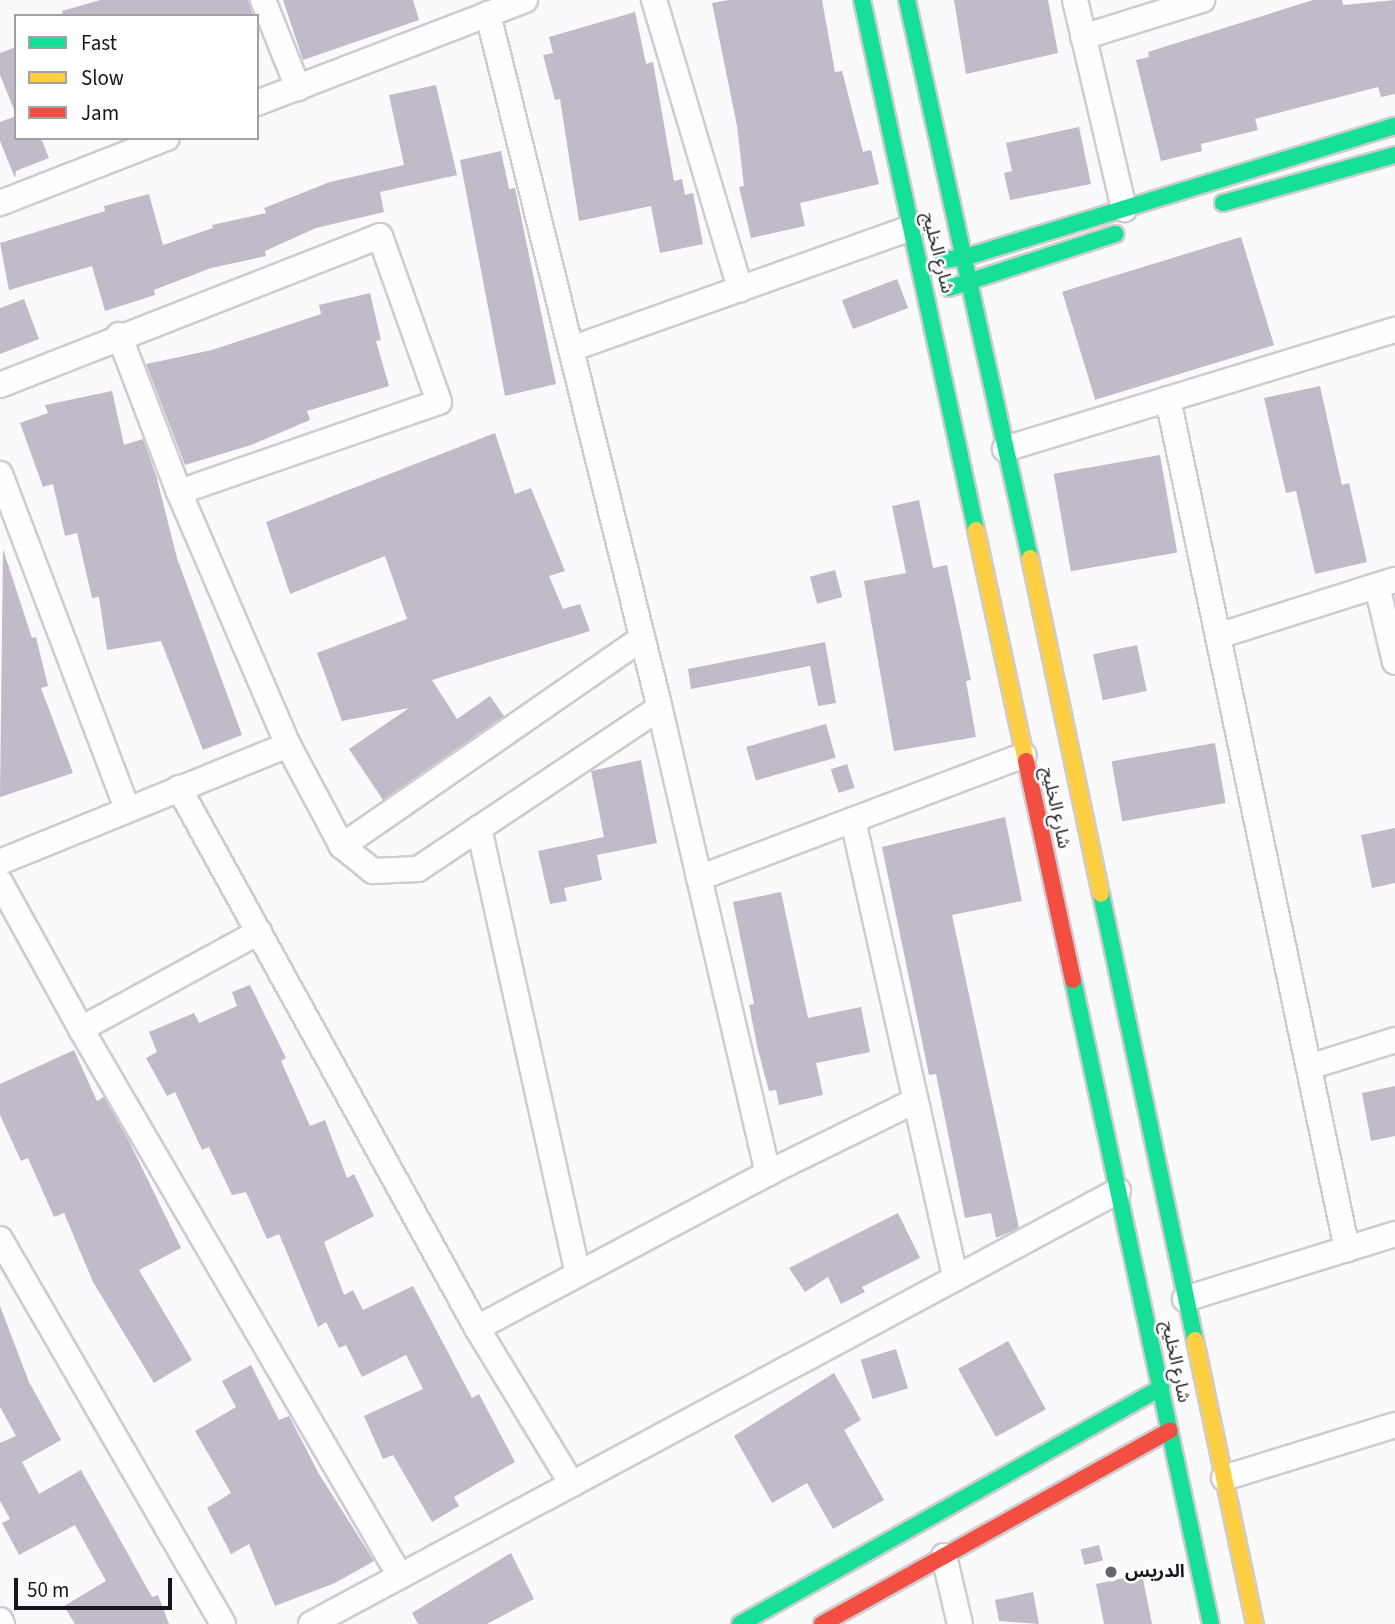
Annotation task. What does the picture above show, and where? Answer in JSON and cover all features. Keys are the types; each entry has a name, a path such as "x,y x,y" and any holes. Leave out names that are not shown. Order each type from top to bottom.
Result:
{"street":[{"path":"262,0 298,88"},
{"path":"259,102 525,0"},
{"path":"654,0 740,289"},
{"name":"شارع الخليج","path":"862,0 918,263 928,293 1024,755 1211,1624"},
{"path":"907,0 966,257 969,283 1004,449 1255,1624"},
{"path":"1075,0 1126,219"},
{"path":"1083,37 1202,0"},
{"path":"488,14 659,708 768,1173"},
{"path":"928,293 969,283 1126,219 1395,126"},
{"path":"0,203 162,140"},
{"path":"1208,207 1395,155"},
{"path":"918,263 966,257 1126,219"},
{"path":"571,349 911,228"},
{"path":"0,385 119,335 380,236 439,402 179,492"},
{"path":"1004,449 1395,330"},
{"path":"119,335 179,492 288,746 342,846 373,871 418,869 659,708"},
{"path":"1168,399 1347,1249"},
{"path":"0,474 127,809"},
{"path":"1218,636 1386,583 1395,662"},
{"path":"342,846 642,638"},
{"path":"0,862 288,746"},
{"path":"699,878 1024,755"},
{"path":"179,788 477,1328 572,1484"},
{"path":"853,820 955,1278"},
{"path":"479,828 578,1274"},
{"path":"0,882 81,1029 400,1576"},
{"path":"81,1029 259,932"},
{"path":"1309,1067 1395,1040"},
{"path":"477,1328 768,1173 915,1101"},
{"path":"311,1624 1118,1191"},
{"path":"1185,1299 1395,1234"},
{"path":"0,1239 223,1624"},
{"path":"740,1624 1161,1388"},
{"path":"1224,1478 1395,1425"},
{"path":"822,1624 1170,1430"},
{"path":"944,1556 960,1624"}],"building":[{"path":"100,0 248,0 252,14 63,14 62,11"},
{"path":"283,0 413,0 419,20 303,60"},
{"path":"729,0 822,0 835,72 842,71 863,152 871,150 879,184 800,203 805,226 751,238 739,187 744,186 737,126 712,3"},
{"path":"954,0 1048,0 1058,53 966,74"},
{"path":"1313,0 1342,0 1343,5 1395,0 1395,94 1381,97 1378,87 1255,119 1258,130 1201,144 1202,151 1161,161 1136,60 1149,57 1148,52"},
{"path":"635,12 646,64 653,62 674,181 682,179 685,195 693,193 703,244 660,253 651,206 579,221 560,99 555,100 543,55 553,53 549,37"},
{"path":"14,48 14,110 0,75 0,53"},
{"path":"436,85 457,175 380,192 384,212 316,228 265,251 266,256 211,268 154,290 155,295 105,311 92,266 9,290 0,243 105,211 104,206 149,194 163,245 213,228 212,225 266,213 264,208 330,182 404,165 389,95"},
{"path":"14,117 14,140 42,140 49,158 16,171 15,178 0,141 0,122"},
{"path":"1079,127 1091,184 1010,200 1004,173 1012,171 1006,143"},
{"path":"501,151 509,189 515,188 556,384 505,396 460,160"},
{"path":"1241,237 1274,345 1095,400 1062,292"},
{"path":"897,279 908,308 853,329 842,300"},
{"path":"370,293 381,340 376,341 389,386 307,411 310,420 251,445 185,465 146,364 212,350 321,314 319,305"},
{"path":"24,299 39,339 0,354 0,308"},
{"path":"1320,386 1342,485 1349,483 1367,562 1315,574 1296,491 1286,493 1264,398"},
{"path":"112,391 124,445 143,439 156,475 177,558 242,735 203,750 161,641 107,650 99,597 92,598 77,533 65,536 53,484 43,487 20,423 48,413 45,405"},
{"path":"495,433 515,494 531,488 565,571 549,576 563,609 580,604 590,631 432,680 457,719 490,696 504,716 383,800 349,749 409,708 342,721 317,653 407,619 385,556 290,594 266,522"},
{"path":"1160,455 1177,552 1071,571 1054,474"},
{"path":"919,500 933,568 947,565 971,680 966,681 976,737 894,751 864,581 906,573 892,506"},
{"path":"3,549 32,638 36,637 48,686 41,688 73,773 0,797"},
{"path":"835,570 842,597 817,604 810,577"},
{"path":"825,642 836,703 818,706 810,666 691,689 688,669"},
{"path":"1137,645 1147,691 1103,700 1093,654"},
{"path":"826,724 836,758 756,781 746,747"},
{"path":"1215,743 1226,803 1122,821 1112,761"},
{"path":"641,760 657,843 597,855 602,880 564,888 567,901 550,904 538,851 604,837 591,771"},
{"path":"847,764 855,788 839,793 831,769"},
{"path":"1005,817 1022,901 952,915 1019,1228 996,1238 991,1213 965,1218 936,1074 929,1075 882,847"},
{"path":"1395,828 1395,883 1372,888 1361,835"},
{"path":"781,892 808,1018 861,1007 870,1052 816,1063 823,1095 779,1105 776,1090 769,1091 758,1050 749,1005 754,1004 733,902"},
{"path":"250,985 286,1058 281,1061 310,1126 325,1120 347,1178 354,1174 374,1216 324,1242 344,1295 353,1290 363,1310 413,1286 472,1398 479,1394 515,1462 454,1497 459,1506 432,1522 393,1455 383,1459 364,1416 423,1389 406,1355 362,1377 346,1345 339,1348 326,1322 318,1327 279,1234 267,1239 246,1192 232,1195 209,1147 202,1150 175,1092 167,1096 146,1058 157,1052 149,1032 194,1013 199,1023 237,1006 232,992"},
{"path":"74,1050 97,1101 104,1097 129,1141 181,1248 139,1270 192,1360 154,1383 93,1282 64,1213 54,1217 28,1158 21,1161 0,1115 0,1084"},
{"path":"1395,1086 1395,1136 1371,1141 1362,1093"},
{"path":"898,1213 920,1258 862,1287 865,1292 841,1304 828,1277 805,1292 789,1268"},
{"path":"0,1306 29,1382 61,1440 22,1462 39,1494 81,1470 152,1597 158,1595 169,1624 75,1624 64,1606 106,1581 75,1525 19,1555 2,1523 10,1519 0,1501 0,1443 16,1436 0,1407"},
{"path":"1008,1341 1046,1409 996,1437 958,1369"},
{"path":"896,1349 908,1388 873,1399 861,1360"},
{"path":"251,1365 279,1420 289,1416 319,1474 374,1561 335,1583 275,1606 249,1544 231,1554 207,1508 231,1493 195,1431 236,1407 222,1381"},
{"path":"834,1373 861,1420 844,1430 884,1500 833,1529 807,1483 772,1503 734,1436"},
{"path":"1099,1545 1103,1561 1084,1565 1081,1550"},
{"path":"511,1553 534,1599 487,1624 418,1624 412,1613"},
{"path":"1142,1574 1152,1624 1104,1624 1096,1584"},
{"path":"1033,1592 1039,1624 999,1621 995,1600"}],"traffic: fast":[{"path":"862,0 976,530"},
{"path":"907,0 1030,558"},
{"path":"942,260 966,257 1395,126"},
{"path":"1223,203 1395,155"},
{"path":"949,288 1115,234"},
{"path":"1101,894 1195,1340"},
{"path":"1073,980 1211,1624"},
{"path":"740,1624 1161,1388"}],"traffic: slow":[{"path":"976,530 1026,761"},
{"path":"1030,558 1101,894"},
{"path":"1195,1340 1255,1624"}],"traffic: jam":[{"path":"1026,761 1073,980"},
{"path":"822,1624 1170,1430"}],"place":[{"name":"الدريس","path":"1111,1572"}]}
